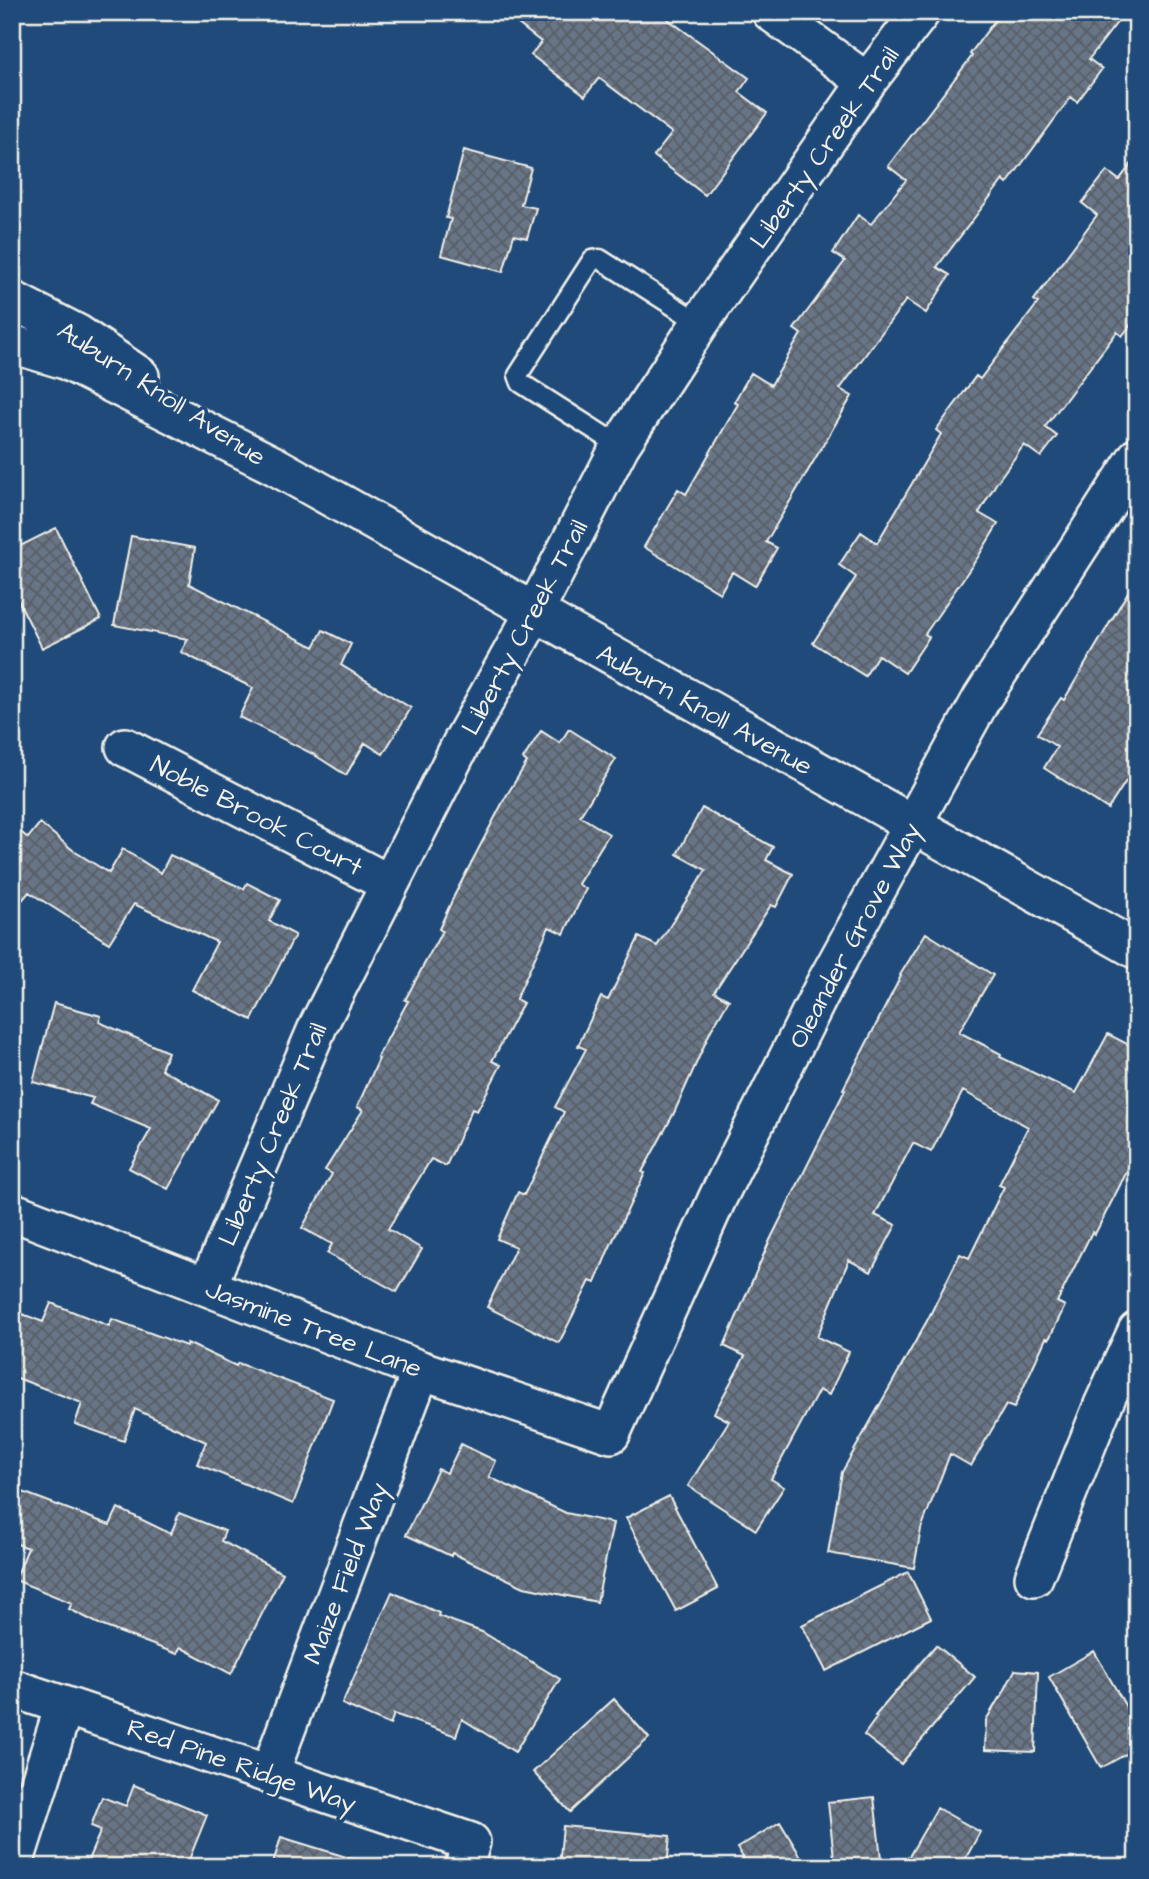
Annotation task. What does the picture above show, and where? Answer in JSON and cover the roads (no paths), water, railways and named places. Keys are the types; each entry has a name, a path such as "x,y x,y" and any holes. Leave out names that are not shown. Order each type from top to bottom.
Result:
{"street":[{"path":"771,12 867,82"},
{"name":"Liberty Creek Trail","path":"207,1287 318,1026 461,744 534,613 620,446 700,323 867,82 921,12"},
{"name":"Auburn Knoll Avenue","path":"12,300 78,334 275,466"},
{"name":"Auburn Knoll Avenue","path":"12,344 65,360 275,466 1137,950"},
{"name":"Oleander Grove Way","path":"611,1434 718,1196 825,984 982,698 1137,457"},
{"name":"Noble Brook Court","path":"125,747 390,884"},
{"name":"Jasmine Tree Lane","path":"19,1214 421,1370 611,1434"},
{"path":"1034,1577 1103,1405 1137,1331"},
{"name":"Maize Field Way","path":"269,1775 421,1370"},
{"name":"Red Pine Ridge Way","path":"12,1688 269,1775 468,1854"},
{"path":"13,1867 64,1706"}],"lane":[{"path":"620,446 521,383 518,375 592,260 600,259 700,323"}]}
